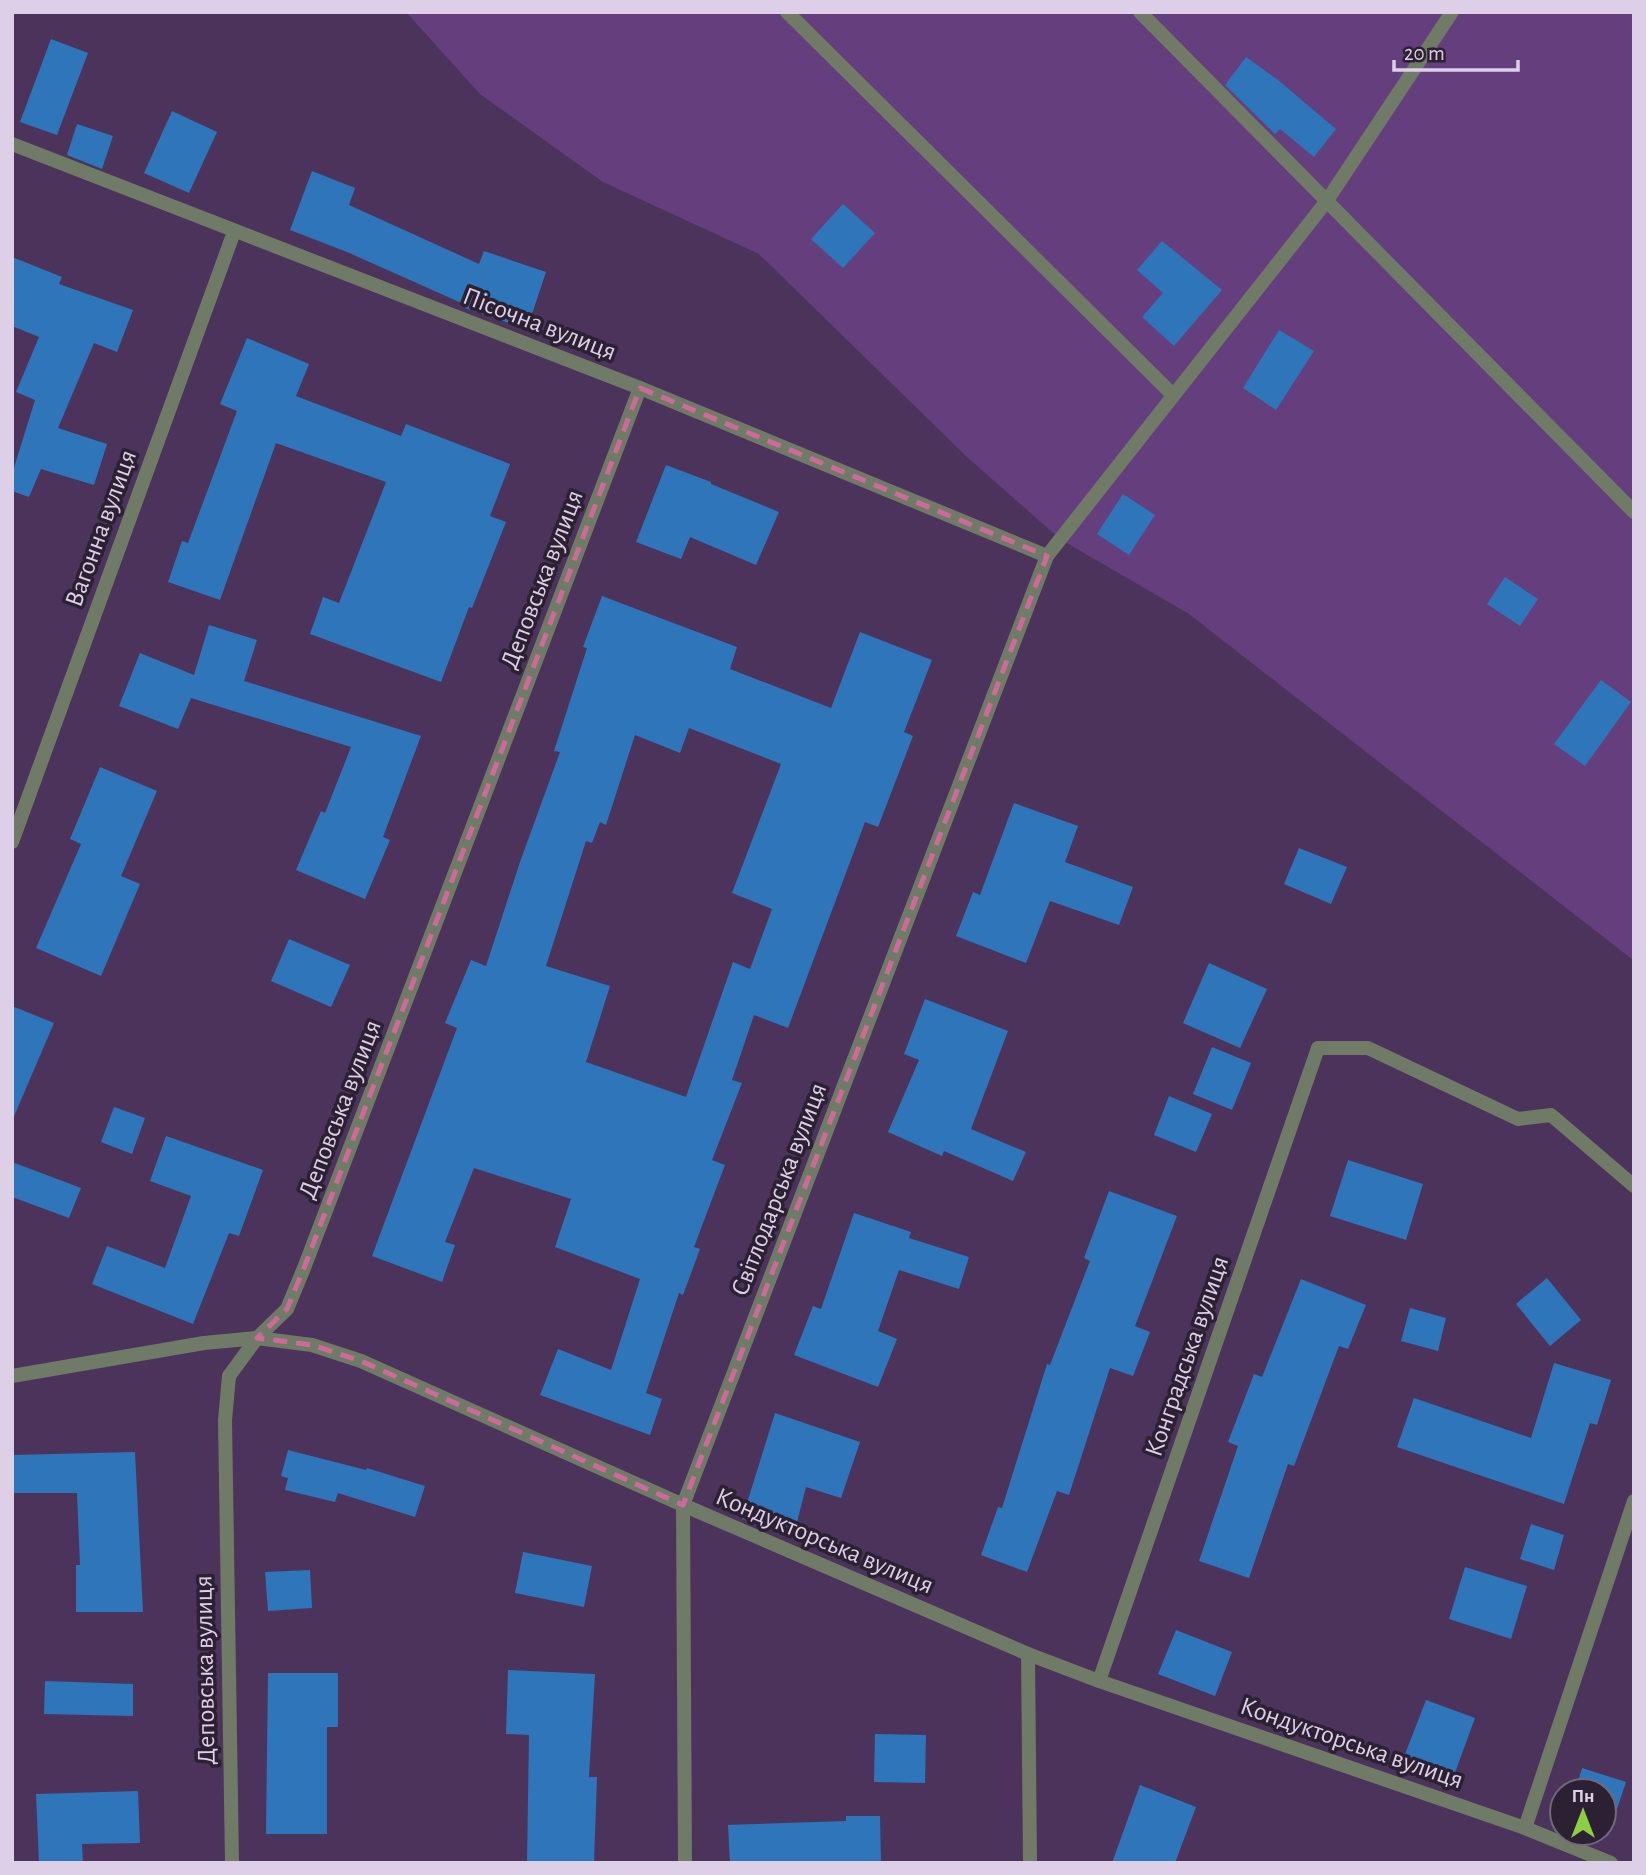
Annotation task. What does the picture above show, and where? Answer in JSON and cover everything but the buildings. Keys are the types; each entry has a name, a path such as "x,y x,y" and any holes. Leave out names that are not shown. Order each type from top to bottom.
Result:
{"street":[{"path":"787,12 1173,395"},
{"path":"1140,12 1634,513"},
{"name":"Світлодарська вулиця","path":"685,1863 682,1505 1046,556 1326,202 1452,12"},
{"name":"Пісочна вулиця","path":"12,145 640,388 1046,556"},
{"name":"Вагонна вулиця","path":"12,842 234,232"},
{"name":"Деповська вулиця","path":"232,1863 225,1420 229,1376 257,1338 287,1309 640,388"},
{"name":"Конградська вулиця","path":"1099,1681 1318,1048 1368,1048 1518,1119 1551,1115 1634,1186"},
{"name":"Кондукторська вулиця","path":"12,1376 204,1343 257,1338 312,1345 361,1361 682,1505 1028,1654 1525,1828 1611,1863"},
{"path":"1525,1828 1634,1501"},
{"path":"1028,1654 1030,1863"}],"highlighted area":[{"path":"640,388 1047,556 683,1505 361,1361 312,1345 257,1338 287,1309 304,1268"}],"shaded area":[{"path":"406,12 1634,12 1634,966 1633,960 1189,614 1060,539 966,456 759,254 603,182 480,94"}]}
